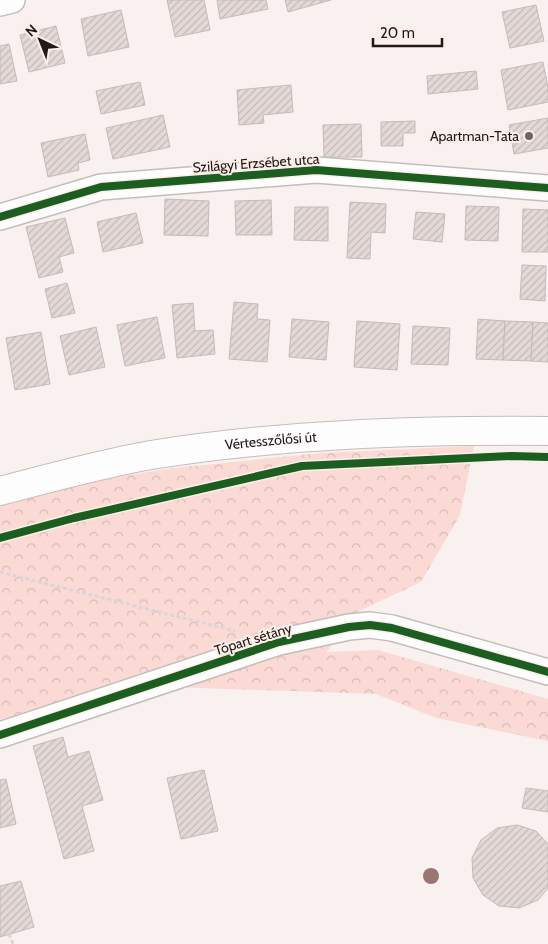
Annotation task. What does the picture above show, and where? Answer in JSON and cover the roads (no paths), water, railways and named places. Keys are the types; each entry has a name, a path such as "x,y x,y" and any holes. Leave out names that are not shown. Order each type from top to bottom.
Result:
{"main road":[{"name":"Vértesszőlősi út","path":"0,491 149,455 220,445 464,430 548,431"}],"street":[{"path":"0,3 12,0"},
{"name":"Szilágyi Erzsébet utca","path":"0,217 102,187 316,170 548,188"},
{"name":"Tópart sétány","path":"0,735 280,642 349,627 370,625 392,628 548,672"}],"place":[{"name":"Apartman-Tata","path":"529,136"}]}
